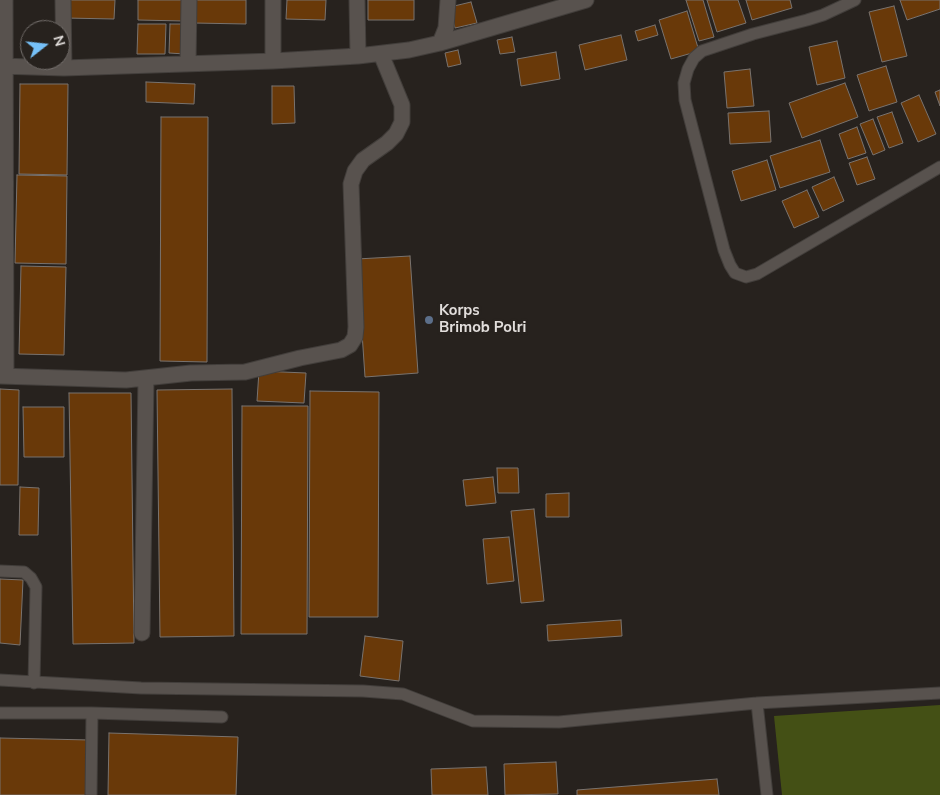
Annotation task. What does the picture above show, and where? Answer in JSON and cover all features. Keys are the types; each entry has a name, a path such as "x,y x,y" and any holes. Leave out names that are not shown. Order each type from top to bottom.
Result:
{"street":[{"path":"5,0 2,66 3,376 126,380 191,373 245,372 341,350 350,345 355,337 356,327 351,184 355,171 363,160 387,143 396,134 402,122 402,105 381,54"},
{"path":"62,0 63,20"},
{"path":"188,64 189,0"},
{"path":"273,0 273,61"},
{"path":"357,0 358,56"},
{"path":"440,43 446,28 448,0"},
{"path":"70,68 273,61 381,54 440,43 586,0"},
{"path":"2,66 20,67"},
{"path":"142,633 146,378"}],"lane":[{"path":"854,0 815,17 702,50 694,58 688,69 684,83 684,100 724,250 730,264 735,273 746,277 757,274 940,167"},
{"path":"0,571 24,572 31,578 36,587 34,683"},
{"path":"0,680 141,688 363,691 403,694 473,721 559,722 757,703 940,693"},
{"path":"757,703 766,795"},
{"path":"0,713 92,712 222,717"},
{"path":"90,795 92,712"}],"green space":[{"path":"940,705 940,795 782,795 774,716"}],"building":[{"path":"66,0 115,0 114,19 65,18"},
{"path":"138,0 184,0 184,21 138,20"},
{"path":"195,0 246,0 246,24 194,23"},
{"path":"287,0 326,0 325,20 286,19"},
{"path":"368,0 414,0 414,20 368,20"},
{"path":"686,0 703,0 714,37 699,41"},
{"path":"707,0 738,0 746,23 717,32"},
{"path":"746,0 790,0 792,8 752,20"},
{"path":"900,0 940,0 940,9 907,20"},
{"path":"471,2 477,23 455,28 450,7"},
{"path":"894,6 907,56 882,62 869,12"},
{"path":"687,11 699,51 671,59 659,20"},
{"path":"138,24 166,24 165,54 137,54"},
{"path":"170,24 186,24 185,54 169,53"},
{"path":"655,25 658,35 638,41 635,31"},
{"path":"621,35 627,60 585,70 579,45"},
{"path":"512,37 515,52 500,54 497,40"},
{"path":"837,41 845,78 817,85 809,47"},
{"path":"458,50 461,64 448,67 445,53"},
{"path":"556,52 560,79 521,86 517,59"},
{"path":"886,66 897,102 869,111 857,75"},
{"path":"750,69 754,106 727,108 724,72"},
{"path":"146,82 195,84 194,104 146,102"},
{"path":"845,83 858,117 802,138 789,103"},
{"path":"20,84 68,84 67,175 19,174"},
{"path":"272,86 294,86 295,123 272,124"},
{"path":"940,90 940,106 935,92"},
{"path":"919,95 936,134 918,142 901,103"},
{"path":"769,111 771,142 730,144 728,113"},
{"path":"892,112 903,143 889,148 877,117"},
{"path":"161,117 208,117 207,362 160,361"},
{"path":"873,119 885,150 873,155 860,124"},
{"path":"857,127 866,153 848,159 839,134"},
{"path":"820,140 830,172 780,188 770,156"},
{"path":"867,157 875,179 857,185 849,163"},
{"path":"767,160 776,190 741,201 732,171"},
{"path":"17,175 67,176 66,264 15,263"},
{"path":"834,177 844,201 823,211 812,187"},
{"path":"807,190 819,217 794,228 782,201"},
{"path":"410,256 418,373 365,377 357,259"},
{"path":"21,266 66,267 64,355 19,354"},
{"path":"259,371 306,373 304,403 257,401"},
{"path":"0,389 19,390 18,485 0,485"},
{"path":"232,389 234,636 160,637 157,390"},
{"path":"310,391 379,392 378,617 309,617"},
{"path":"69,393 131,393 134,643 73,644"},
{"path":"242,406 308,406 307,634 241,634"},
{"path":"23,407 64,407 64,457 24,457"},
{"path":"497,468 518,468 519,493 498,493"},
{"path":"493,477 496,503 466,506 463,480"},
{"path":"20,487 39,488 38,535 19,535"},
{"path":"569,493 569,517 546,517 546,494"},
{"path":"534,509 544,601 521,603 511,511"},
{"path":"509,537 514,581 487,584 483,539"},
{"path":"0,579 23,580 20,645 0,643"},
{"path":"621,620 622,636 548,641 547,625"},
{"path":"365,636 403,641 399,681 360,676"},
{"path":"109,733 238,737 236,795 108,795"},
{"path":"0,738 90,740 89,795 0,795"},
{"path":"556,762 558,794 505,795 504,764"},
{"path":"486,767 488,795 432,795 431,769"},
{"path":"717,779 719,795 577,795 577,790"}],"place":[{"name":"Korps Brimob Polri","path":"429,320"}]}
